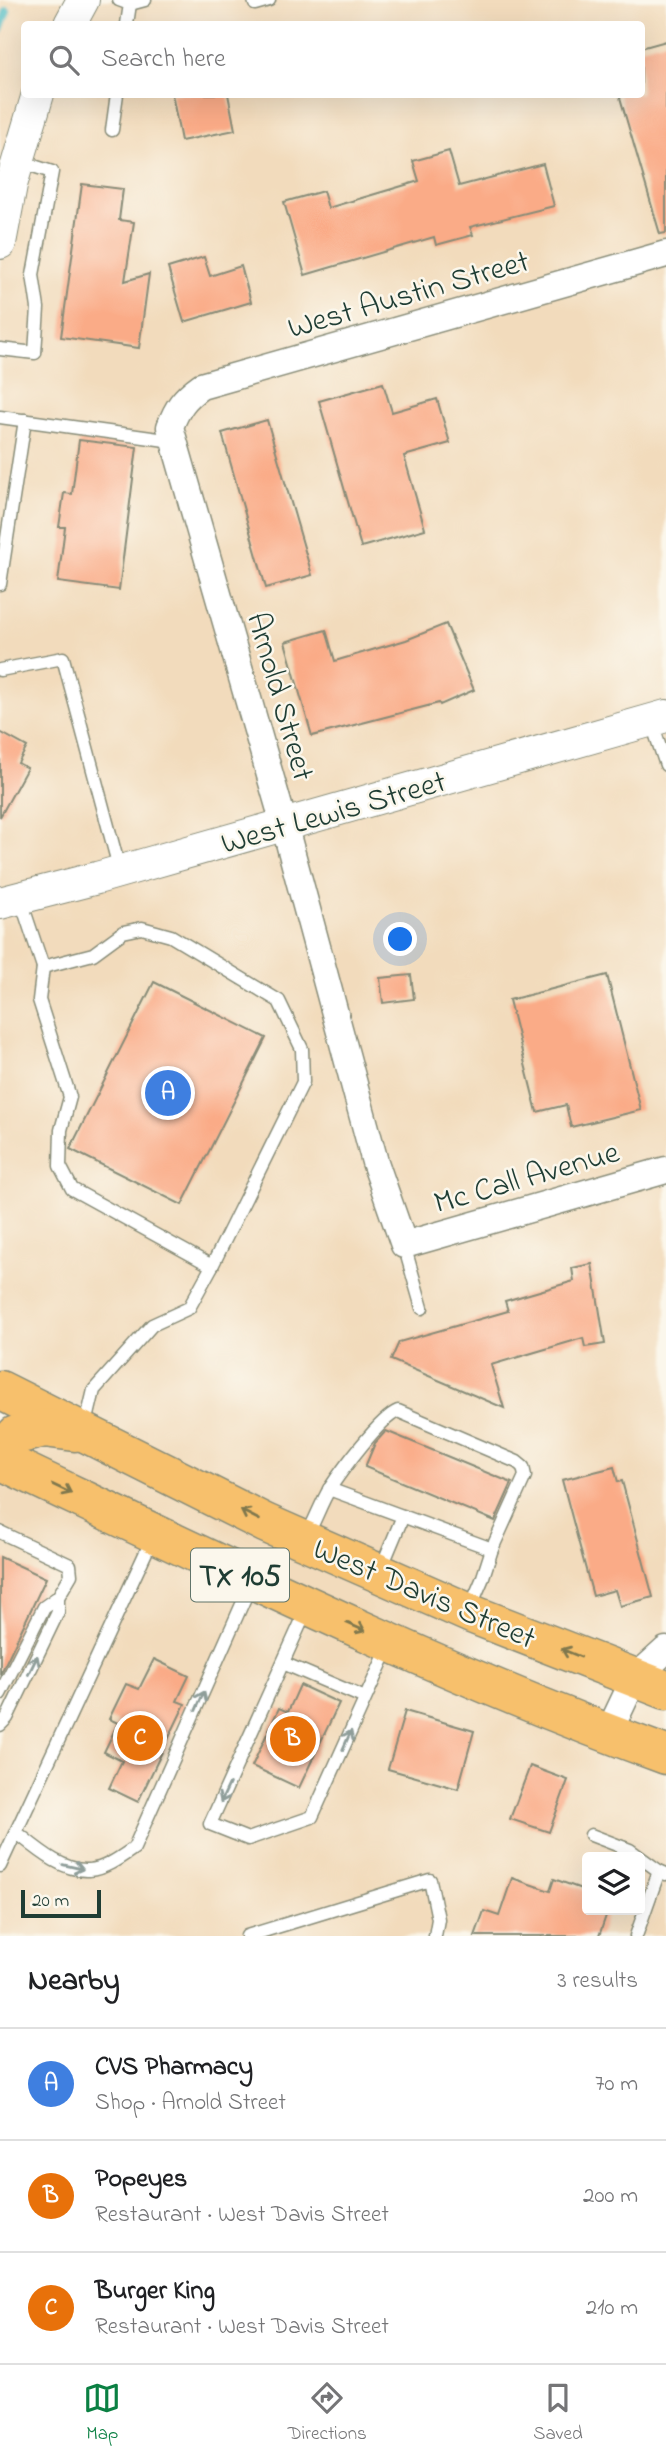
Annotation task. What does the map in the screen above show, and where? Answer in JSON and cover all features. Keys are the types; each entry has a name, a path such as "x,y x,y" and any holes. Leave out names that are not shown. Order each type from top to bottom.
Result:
{"main road":[{"name":"West Davis Street","path":"0,1390 304,1540 468,1612 650,1684"},
{"path":"0,1452 16,1434 44,1428 84,1433"},
{"name":"West Davis Street","path":"0,1460 391,1642 608,1734 666,1755"}],"street":[{"path":"72,21 83,0"},
{"path":"0,243 18,161 37,98"},
{"name":"West Austin Street","path":"177,408 186,396 201,386 666,254"},
{"name":"Arnold Street","path":"177,408 170,427 173,441 284,824 375,1162 404,1245"},
{"name":"West Lewis Street","path":"10,901 658,718"},
{"name":"Mc Call Avenue","path":"404,1245 666,1170"},
{"path":"608,1734 650,1684 666,1650"}],"lane":[{"path":"127,21 124,2 145,0"},
{"path":"254,0 255,4 269,0"},
{"path":"112,130 116,98"},
{"path":"0,349 35,353 38,308 33,275 52,172 18,161"},
{"path":"0,416 173,441"},
{"path":"0,584 25,420"},
{"path":"0,670 63,657 120,871"},
{"path":"658,718 666,765"},
{"path":"10,901 43,967 39,1000 69,1097 61,1130 60,1166 72,1189 212,1266"},
{"path":"43,967 93,954 123,932 142,928 171,936 279,1001 302,1049 303,1082 189,1308 152,1325 94,1390 84,1433"},
{"path":"404,1245 422,1308"},
{"path":"304,1540 329,1489 374,1430 390,1414 398,1411 523,1467 525,1476 492,1549 468,1612"},
{"path":"329,1489 492,1549"},
{"path":"379,1573 403,1516"},
{"path":"0,1532 70,1565 71,1575 58,1597 44,1607 0,1694"},
{"path":"0,1866 155,1534"},
{"path":"16,1832 61,1864 89,1870 111,1863 134,1848 253,1580"},
{"path":"0,1725 7,1718 58,1612 58,1597"},
{"path":"308,1605 210,1824 248,1839 312,1817 391,1642"},
{"path":"283,1663 365,1698"},
{"path":"591,1835 630,1850 662,1872 636,1936"},
{"path":"247,1936 430,1880 438,1919 435,1936"}],"building":[{"path":"666,41 666,233 660,234 620,98 645,98 645,47"},
{"path":"173,98 229,98 235,130 181,141"},
{"path":"449,151 459,186 543,164 554,206 470,227 473,235 436,245 434,237 305,275 284,202 323,191 328,208 419,181 413,161"},
{"path":"82,184 123,189 119,220 134,222 125,281 149,274 139,348 61,337"},
{"path":"204,257 210,276 241,266 251,302 184,322 168,268"},
{"path":"383,383 392,412 437,399 450,443 404,456 425,529 361,547 319,401"},
{"path":"267,420 312,575 266,588 222,433"},
{"path":"79,440 137,447 119,590 58,582 65,527 59,527 64,493 72,494"},
{"path":"446,624 474,690 440,705 439,703 312,736 285,642 326,630 335,661 406,640"},
{"path":"0,732 27,747 18,763 27,768 0,817"},
{"path":"411,975 414,999 383,1003 380,978"},
{"path":"607,975 641,1110 571,1127 566,1105 537,1112 509,1000"},
{"path":"154,982 266,1038 182,1205 70,1149"},
{"path":"592,1264 605,1344 585,1347 583,1338 491,1365 504,1408 391,1360 399,1342 508,1311 505,1301 574,1281 572,1268"},
{"path":"386,1431 512,1483 495,1521 365,1467 375,1443"},
{"path":"614,1467 618,1482 622,1481 653,1597 620,1606 615,1590 593,1596 562,1480"},
{"path":"0,1557 46,1578 0,1675"},
{"path":"154,1659 189,1676 177,1701 185,1704 138,1802 109,1788 122,1761 104,1752 118,1723 109,1719 126,1684 139,1689"},
{"path":"300,1685 339,1703 299,1788 252,1766 279,1708 288,1712"},
{"path":"405,1711 474,1731 458,1789 388,1769"},
{"path":"530,1766 568,1780 549,1832 510,1819"},
{"path":"512,1878 550,1891 554,1879 582,1889 582,1915 606,1915 599,1936 475,1936 484,1911 499,1916"}],"waterway":[{"path":"0,30 7,11"}],"place":[{"name":"CVS Pharmacy","path":"168,1093"},
{"name":"Burger King","path":"140,1738"},
{"name":"Popeyes","path":"293,1739"}]}
